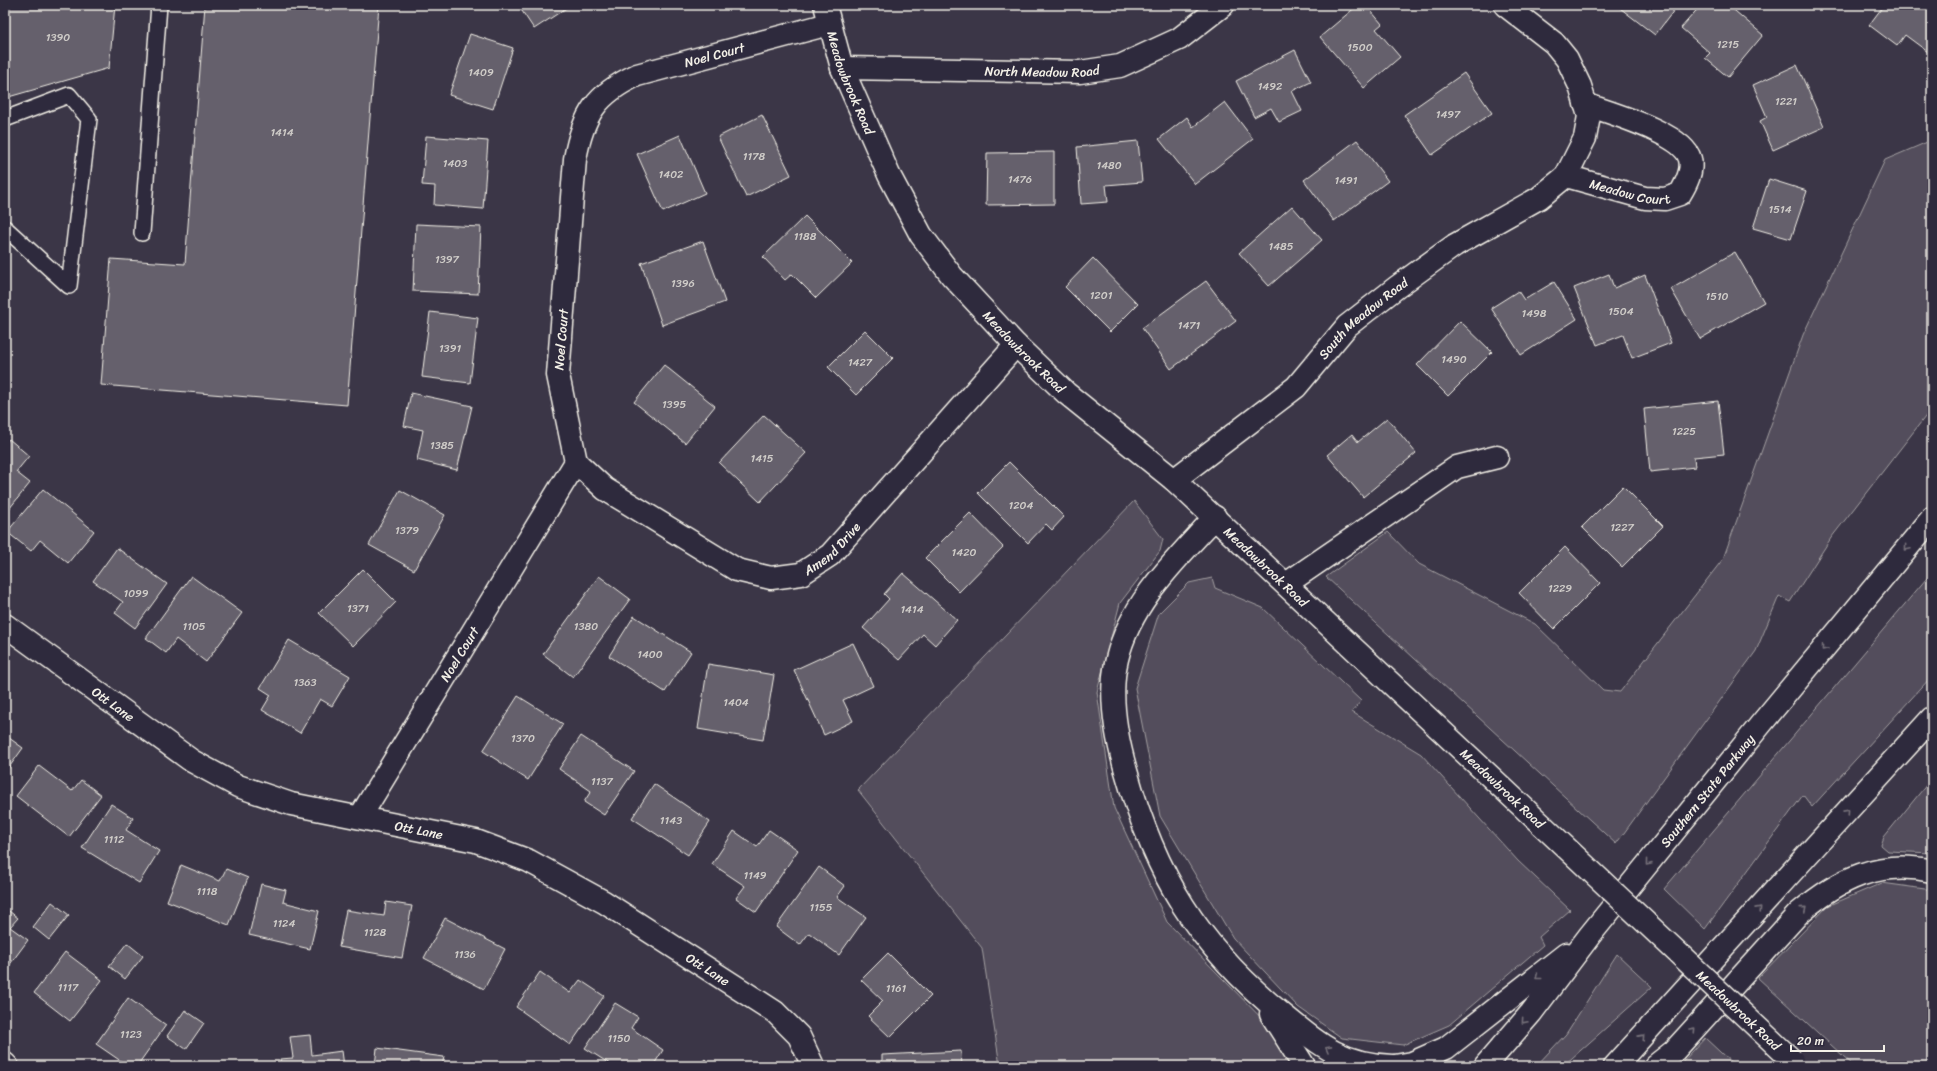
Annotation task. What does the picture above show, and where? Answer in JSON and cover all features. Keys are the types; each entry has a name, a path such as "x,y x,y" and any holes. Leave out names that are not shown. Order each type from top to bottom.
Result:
{"main road":[{"name":"North Meadow Road","path":"842,68 1080,72 1120,66 1179,39 1223,5"},
{"path":"1505,5 1554,42 1567,59 1580,86 1589,116 1585,138 1566,176"},
{"name":"Meadowbrook Road","path":"827,14 842,68 889,175 921,234 952,276 1016,345 1066,393 1174,480 1215,517 1795,1063"},
{"name":"Noel Court","path":"360,817 576,462 558,375 575,159 579,137 594,104 615,85 637,75 827,14"},
{"name":"Meadow Court","path":"1566,176 1645,198 1665,199 1680,194 1690,172 1690,160 1686,151 1674,140 1649,127 1586,104"},
{"name":"South Meadow Road","path":"1174,480 1296,386 1347,326 1390,292 1455,245 1539,198 1566,176"},
{"name":"Amend Drive","path":"576,462 605,489 737,570 771,578 801,574 830,555 1016,345"},
{"path":"1286,584 1457,467 1498,457"},
{"path":"1215,517 1142,601 1131,621 1122,641 1116,660 1114,703 1122,758 1147,836 1163,872 1182,904 1203,934 1225,961 1258,995 1319,1044 1337,1054 1372,1065 1393,1066 1412,1063 1446,1048 1590,935"},
{"name":"Southern State Parkway","path":"1485,1066 1531,1013 1590,935 1756,730 1932,518"},
{"name":"Ott Lane","path":"5,625 192,761 238,786 291,804 476,842 529,861 604,902 774,1012 799,1036 812,1066"},
{"path":"1615,1066 1932,718"},
{"path":"1655,1066 1674,1052 1799,913 1820,895 1842,882 1877,870 1919,868 1932,871"},
{"path":"1258,995 1300,1057 1304,1066"}],"lane":[{"path":"142,234 159,5"},
{"path":"5,119 69,95 89,119 69,286 5,228"}],"shaded area":[{"path":"1932,140 1932,408 1831,538 1790,602 1779,596 1756,651 1616,844 1326,577 1388,532 1419,564 1535,624 1603,690 1620,692 1723,559 1803,335 1885,160"},
{"path":"1134,501 1163,539 1160,551 1120,603 1097,692 1114,808 1167,922 1281,1038 1290,1066 1000,1066 982,948 858,790"},
{"path":"1932,572 1932,676 1812,807 1803,795 1705,929 1664,889"},
{"path":"1212,578 1215,588 1263,608 1361,701 1352,712 1421,754 1518,861 1570,910 1539,937 1543,945 1449,1025 1403,1045 1342,1038 1298,1007 1233,938 1160,816 1135,688 1159,613 1189,583"},
{"path":"1932,778 1932,853 1888,851 1881,845 1884,837"},
{"path":"1882,883 1932,890 1932,1066 1854,1066 1758,978 1828,906"},
{"path":"1617,954 1652,987 1563,1066 1536,1066 1566,1034"},
{"path":"1705,1038 1735,1066 1679,1066"}],"building":[{"path":"5,5 115,5 109,68 5,98"},
{"path":"205,5 379,5 347,405 101,385 111,259 185,264"},
{"path":"518,5 571,5 534,29"},
{"path":"1358,5 1366,5 1382,24 1376,29 1400,57 1364,88 1320,37"},
{"path":"1616,5 1678,5 1655,35"},
{"path":"1701,5 1728,5 1763,35 1728,77 1705,58 1710,53 1681,28"},
{"path":"1884,5 1932,5 1932,55 1905,35 1897,46 1869,25"},
{"path":"470,34 513,48 493,109 449,95"},
{"path":"1295,50 1311,82 1292,91 1302,111 1279,122 1271,108 1254,117 1236,81"},
{"path":"1797,65 1824,127 1773,150 1760,121 1767,117 1753,85"},
{"path":"1464,73 1492,113 1432,155 1404,115"},
{"path":"1225,102 1253,139 1195,184 1159,139 1187,117 1193,127"},
{"path":"762,115 791,175 746,197 718,137"},
{"path":"680,135 705,193 663,212 637,154"},
{"path":"426,136 488,141 483,209 434,205 435,186 422,185"},
{"path":"1357,140 1388,181 1334,221 1304,180"},
{"path":"1138,141 1142,182 1106,185 1108,202 1081,204 1077,147"},
{"path":"1054,152 1054,204 986,205 987,153"},
{"path":"1769,179 1807,191 1791,239 1753,228"},
{"path":"1292,206 1322,240 1269,286 1239,253"},
{"path":"805,216 852,263 816,298 792,274 785,280 763,257"},
{"path":"416,224 481,227 478,294 413,291"},
{"path":"703,241 725,302 662,325 641,263"},
{"path":"1735,252 1764,302 1700,339 1671,289"},
{"path":"1093,258 1138,304 1110,332 1065,287"},
{"path":"1609,274 1614,288 1645,275 1671,343 1632,358 1623,335 1597,345 1574,288"},
{"path":"1206,281 1236,321 1171,369 1142,328"},
{"path":"1554,282 1577,319 1521,355 1491,308 1518,291 1524,300"},
{"path":"430,312 478,318 470,383 422,377"},
{"path":"1460,321 1492,352 1448,396 1417,365"},
{"path":"865,330 893,358 856,395 828,367"},
{"path":"664,365 715,406 685,443 634,402"},
{"path":"411,393 472,406 457,470 417,460 423,430 404,426"},
{"path":"1718,401 1724,454 1694,457 1695,467 1650,472 1644,409"},
{"path":"764,415 806,453 760,502 719,463"},
{"path":"1387,418 1416,453 1363,497 1327,455 1352,434 1358,442"},
{"path":"9,439 29,456 16,472 30,483 5,514 5,444"},
{"path":"1009,462 1064,517 1052,530 1046,524 1028,543 978,493"},
{"path":"1623,486 1663,526 1622,567 1582,527"},
{"path":"43,489 94,531 68,563 40,540 31,551 7,532"},
{"path":"400,490 445,515 414,570 369,545"},
{"path":"970,513 1003,547 959,592 925,558"},
{"path":"1565,547 1600,583 1554,629 1519,593"},
{"path":"117,548 167,584 135,628 115,613 123,602 93,581"},
{"path":"363,569 396,602 353,646 319,613"},
{"path":"903,573 957,620 935,645 923,634 899,660 863,628 889,599 884,594"},
{"path":"191,576 242,613 206,662 176,639 166,653 146,638"},
{"path":"599,576 630,599 573,677 543,654"},
{"path":"634,616 691,652 665,692 609,656"},
{"path":"289,640 350,676 332,706 320,699 300,733 262,710 271,695 260,688"},
{"path":"853,643 873,686 843,700 853,721 824,735 794,670"},
{"path":"708,664 774,675 763,740 698,729"},
{"path":"518,696 563,724 528,780 483,751"},
{"path":"5,735 23,748 5,773"},
{"path":"581,736 634,771 604,815 584,802 591,791 559,769"},
{"path":"39,766 72,791 81,780 101,795 69,837 16,796"},
{"path":"654,784 710,822 688,855 632,818"},
{"path":"111,804 133,818 126,830 159,851 139,883 82,848"},
{"path":"769,830 798,850 756,912 736,898 745,886 712,864 734,831 757,847"},
{"path":"181,865 220,881 226,869 248,878 229,925 167,901"},
{"path":"819,867 845,886 837,897 866,917 839,955 809,933 800,945 776,927"},
{"path":"261,884 286,890 283,902 319,911 310,949 249,935"},
{"path":"52,902 69,915 49,940 33,927"},
{"path":"386,902 412,906 402,958 339,947 346,910 384,916"},
{"path":"5,908 18,918 10,927 28,940 5,971"},
{"path":"445,918 505,949 484,989 424,958"},
{"path":"127,943 143,956 125,979 109,966"},
{"path":"65,952 102,980 70,1021 34,993"},
{"path":"888,953 931,996 890,1037 868,1016 883,1001 861,980"},
{"path":"540,972 570,993 580,980 604,996 570,1045 516,1007"},
{"path":"128,998 166,1025 137,1066 128,1066 96,1044"},
{"path":"615,1003 638,1017 631,1028 663,1050 653,1066 613,1066 585,1048"},
{"path":"185,1010 204,1023 186,1049 167,1036"},
{"path":"310,1035 312,1055 342,1051 344,1066 281,1066 280,1059 293,1058 290,1037"},
{"path":"377,1048 444,1057 442,1066 375,1066"},
{"path":"961,1051 962,1066 882,1066 882,1055"},
{"path":"705,1059 712,1066 697,1066"}]}
